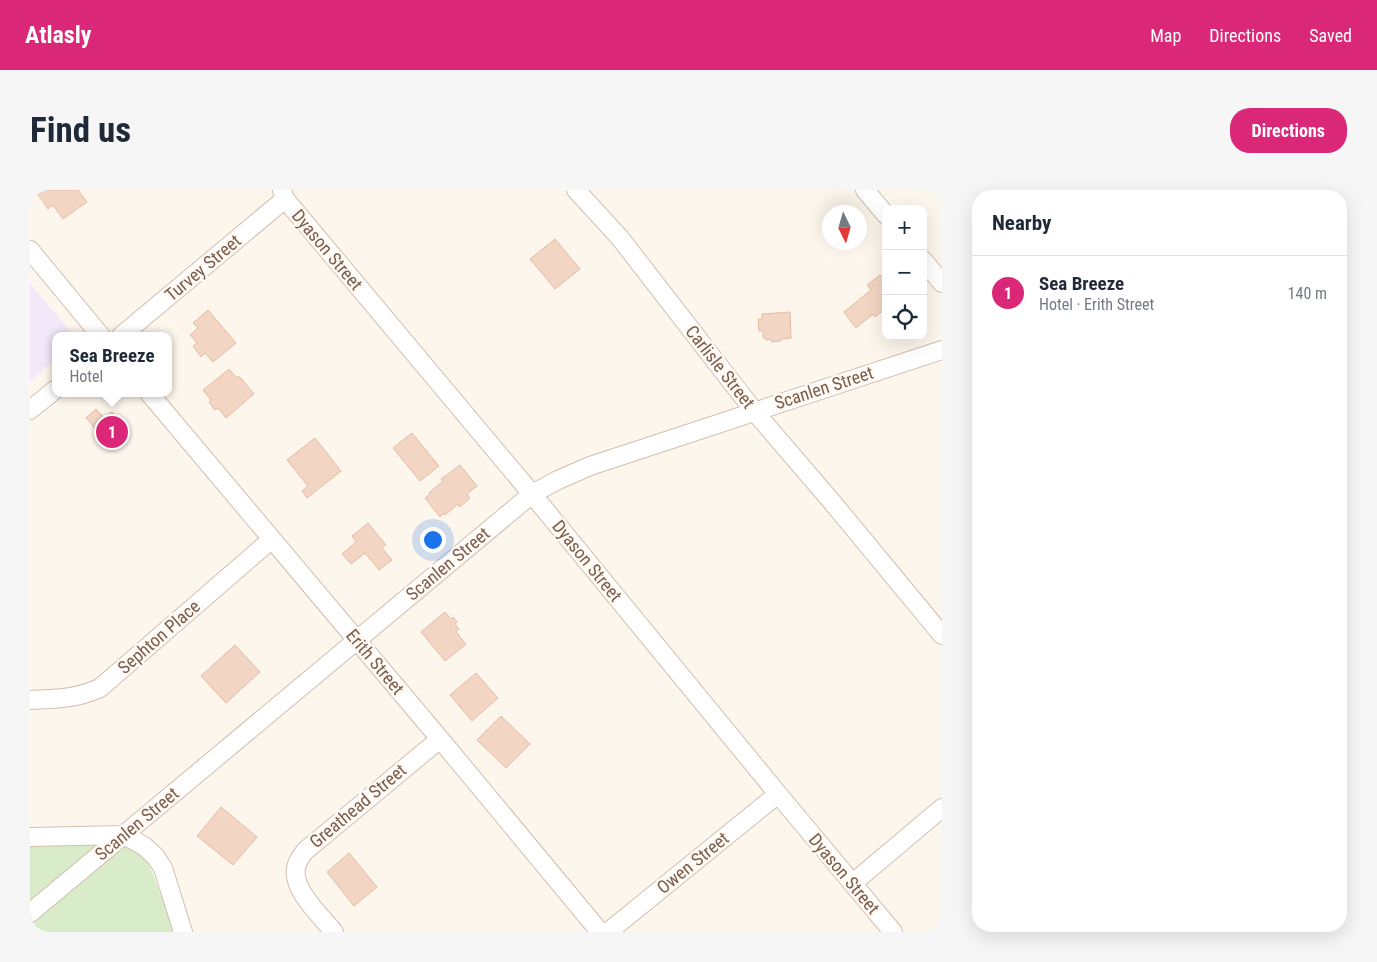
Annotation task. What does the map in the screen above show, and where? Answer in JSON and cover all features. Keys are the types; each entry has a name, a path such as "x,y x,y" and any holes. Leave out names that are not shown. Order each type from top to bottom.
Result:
{"street":[{"name":"Carlisle Street","path":"576,190 620,238 754,411 942,635"},
{"path":"865,190 882,210"},
{"name":"Turvey Street","path":"126,332 283,195"},
{"name":"Dyason Street","path":"283,195 893,932"},
{"path":"30,250 98,332"},
{"path":"927,265 942,283"},
{"name":"Scanlen Street","path":"30,913 532,494 590,466 942,350"},
{"path":"30,410 52,392"},
{"name":"Erith Street","path":"152,397 600,932"},
{"name":"Sephton Place","path":"30,700 71,698 100,688 272,539"},
{"name":"Greathead Street","path":"334,932 302,894 298,886 296,869 299,860 305,851 440,739"},
{"name":"Owen Street","path":"608,932 778,794"},
{"path":"852,883 942,808"},
{"path":"30,837 124,835 144,846 155,856 162,868 183,932"}],"shaded area":[{"path":"30,283 70,332 52,332 52,362 30,381"}],"green space":[{"path":"113,835 145,854 175,932 30,932 30,840"}],"building":[{"path":"35,190 78,190 87,202 63,219 53,205 48,209"},
{"path":"555,239 580,269 555,289 530,259"},
{"path":"880,275 882,277 882,311 875,317 873,314 856,328 844,312 871,290 867,285"},
{"path":"208,310 236,343 213,362 205,353 201,357 193,346 197,343 190,335 198,328 193,323"},
{"path":"790,312 791,338 772,342 771,339 766,340 766,338 763,338 763,331 759,331 758,319 762,319 762,314"},
{"path":"229,369 237,378 239,376 254,394 226,418 218,408 215,410 209,402 211,400 203,390"},
{"path":"96,409 104,418 112,412 127,429 115,439 109,433 103,438 86,418"},
{"path":"412,433 439,466 420,481 393,448"},
{"path":"315,438 341,471 307,498 302,491 308,486 287,460"},
{"path":"460,465 477,486 467,494 470,498 460,507 458,504 440,517 425,498 443,481 441,479"},
{"path":"368,523 386,545 382,548 392,560 379,570 365,553 351,564 342,554 356,542 352,536"},
{"path":"445,612 451,619 453,617 457,622 455,624 459,629 456,632 466,644 445,661 421,632"},
{"path":"235,645 260,672 226,703 201,676"},
{"path":"476,673 498,698 472,721 450,695"},
{"path":"501,716 530,744 506,768 477,740"},
{"path":"221,807 257,837 233,865 197,836"},
{"path":"349,853 377,887 354,906 327,872"}],"place":[{"name":"Sea Breeze","path":"112,432"}]}
